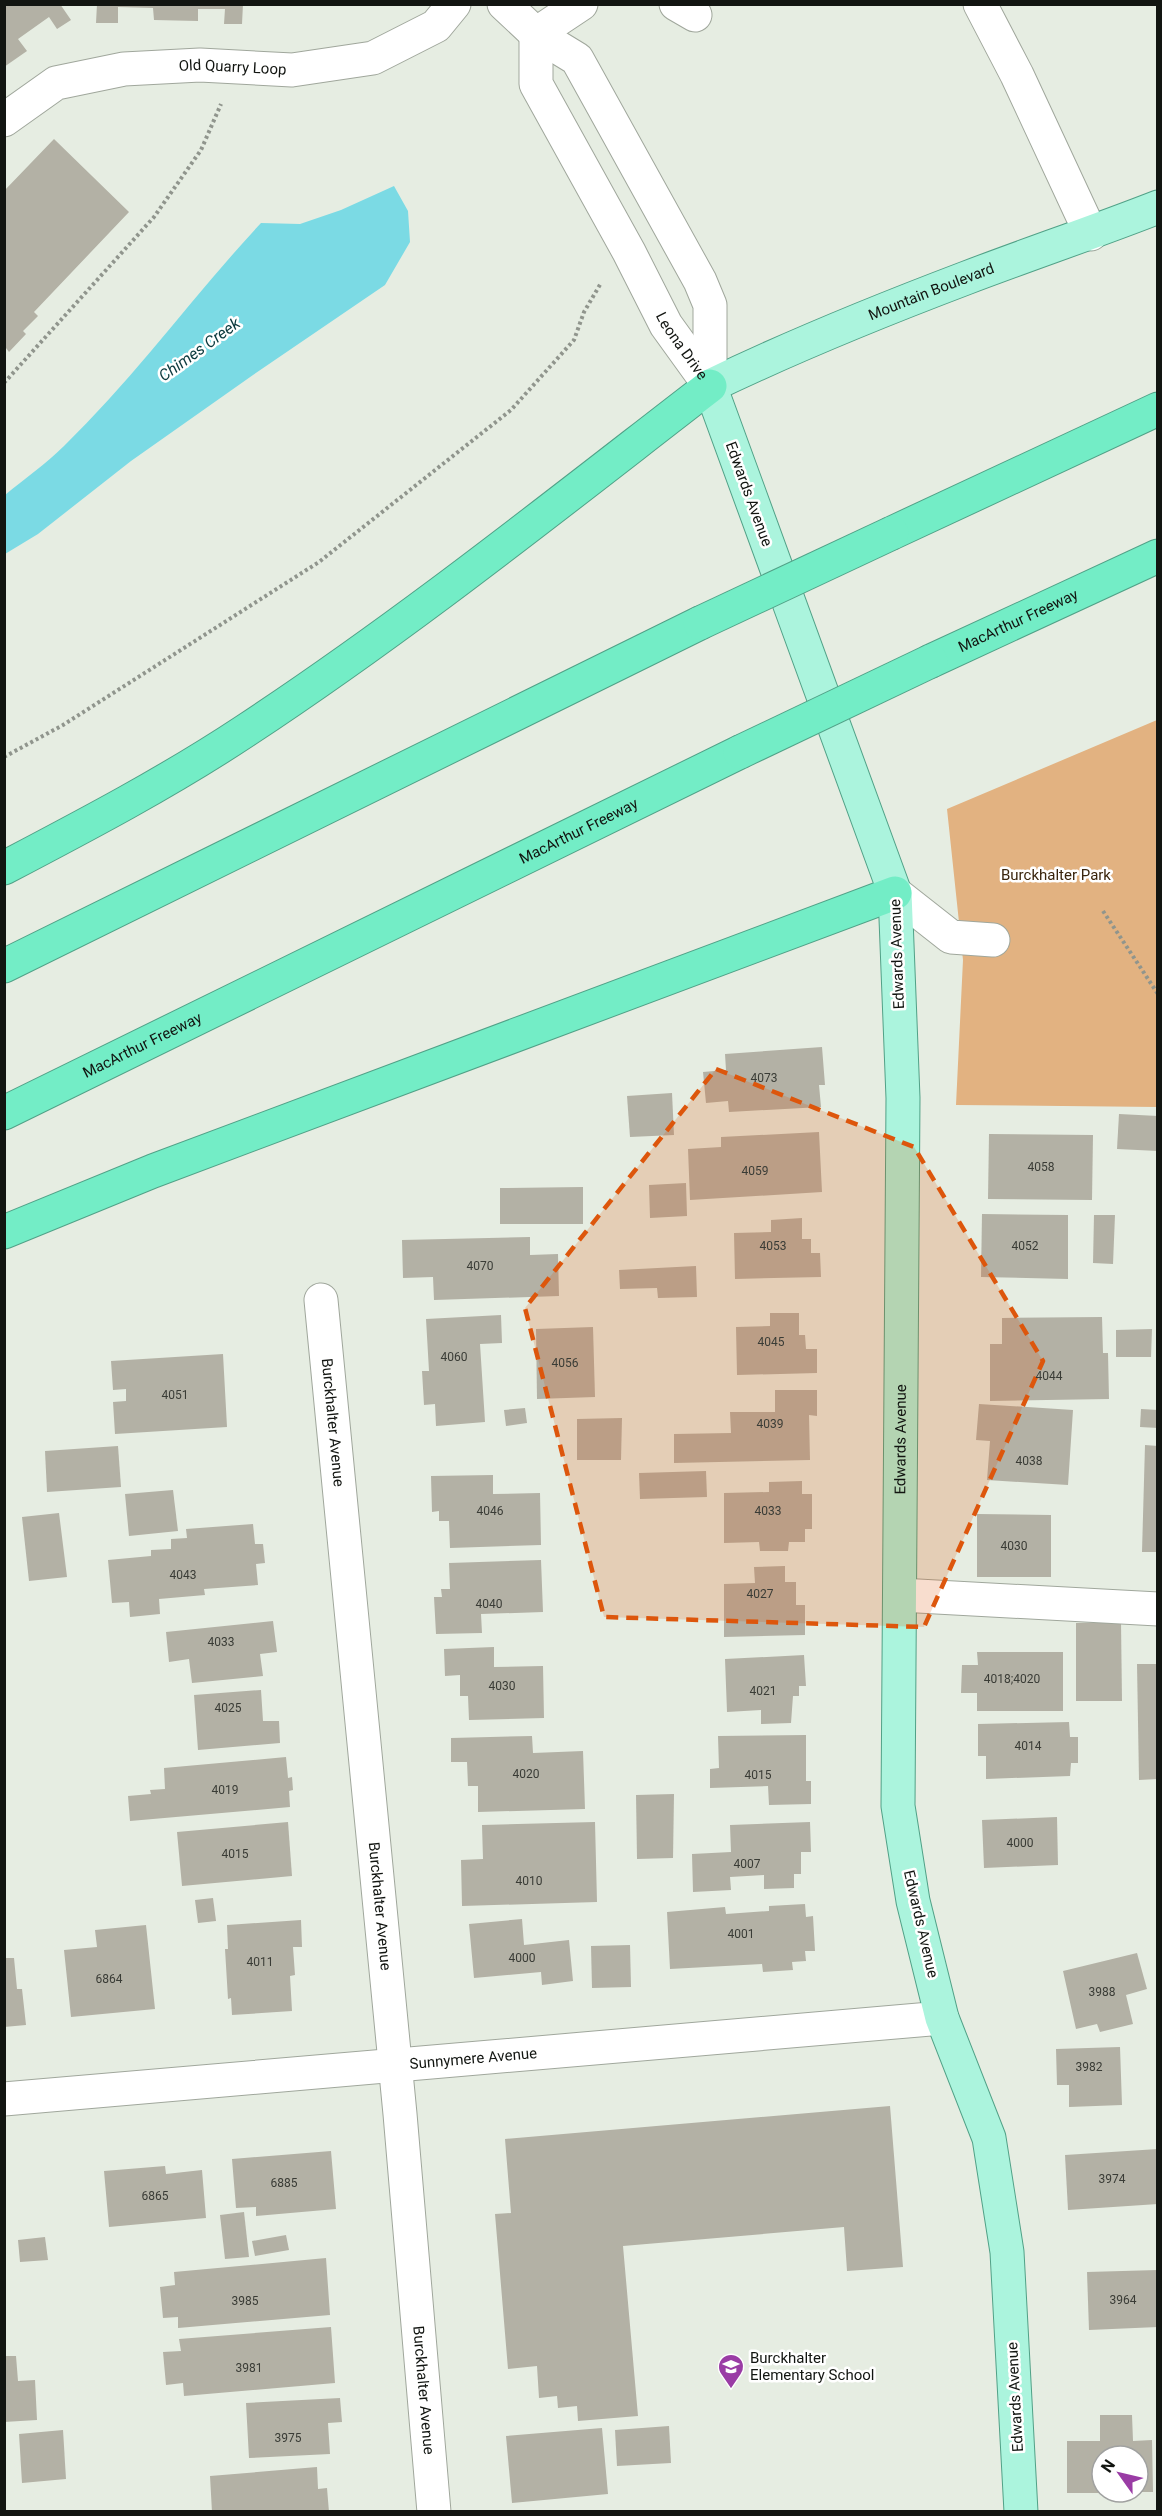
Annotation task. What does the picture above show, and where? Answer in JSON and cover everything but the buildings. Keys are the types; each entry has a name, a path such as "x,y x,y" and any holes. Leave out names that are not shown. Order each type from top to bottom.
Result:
{"highway":[{"path":"4,868 142,793 243,732 465,576 710,386"},
{"path":"4,966 700,623 1158,409"},
{"name":"MacArthur Freeway","path":"4,1113 740,752 1158,556"},
{"path":"4,1232 153,1171 895,893"}],"main road":[{"name":"Mountain Boulevard","path":"710,386 784,350 967,278 1091,234 1158,207"},
{"name":"Edwards Avenue","path":"710,386 895,893 903,1098 898,1806 913,1900 942,2018 989,2138 1007,2252 1021,2511"}],"street":[{"name":"Old Quarry Loop","path":"4,120 56,83 124,69 200,65 292,70 373,58 436,26 454,4"},
{"name":"Leona Drive","path":"504,4 536,34 578,59 700,281 710,305 710,386"},
{"path":"536,34 581,4"},
{"path":"980,4 1017,75 1091,234"},
{"name":"Leona Drive","path":"536,34 536,84 629,252 666,325 710,386"},
{"path":"895,893 951,937 993,940"},
{"name":"Burckhalter Avenue","path":"321,1300 395,2065 434,2511"},
{"path":"900,1595 1158,1609"},
{"name":"Sunnymere Avenue","path":"4,2099 942,2018"}],"path":[{"path":"4,383 154,217 201,150 236,67"},
{"path":"4,757 63,725 319,562 511,410 574,340 584,312"},
{"path":"1103,912 1158,994"}],"highlighted area":[{"path":"716,1069 914,1147 1043,1361 924,1627 604,1617 525,1308"}],"green space":[{"name":"Burckhalter Park","path":"1157,720 1157,1107 956,1105 963,960 947,809"}],"water":[{"name":"Chimes Creek","path":"394,186 408,211 410,242 385,285 131,461 38,534 5,554 5,495 57,453 90,420 261,223 300,224 341,210"}],"place":[{"name":"Burckhalter Elementary School","path":"731,2390"}]}
